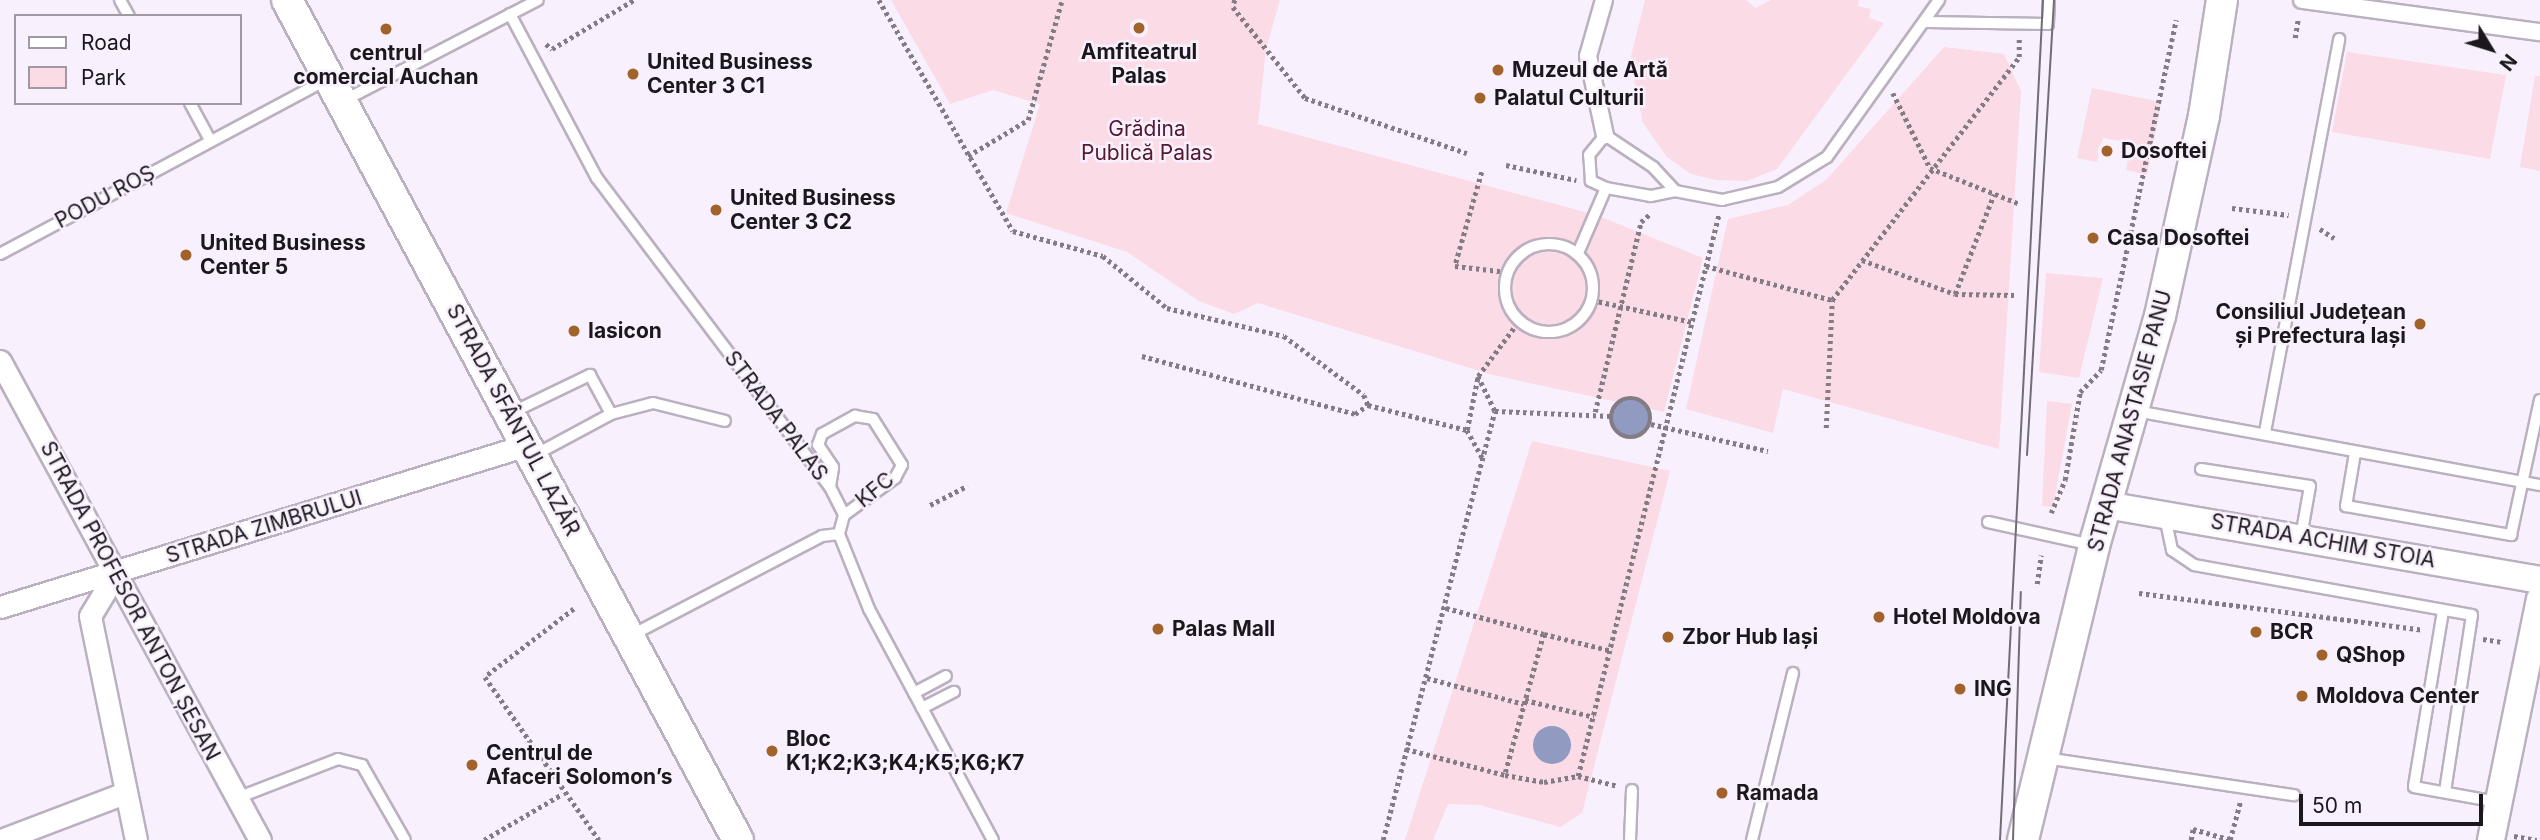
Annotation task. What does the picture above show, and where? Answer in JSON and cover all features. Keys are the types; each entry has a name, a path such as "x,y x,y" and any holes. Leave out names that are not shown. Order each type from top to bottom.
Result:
{"main road":[{"name":"STRADA SFÂNTUL LAZĂR","path":"287,0 738,840"},
{"name":"STRADA ANASTASIE PANU","path":"2023,840 2095,546 2133,411 2204,116 2222,0"}],"street":[{"path":"1604,0 1588,56 1605,135"},
{"path":"2302,0 2540,32"},
{"name":"STRADA PROFESOR ANTON ȘESAN","path":"0,361 260,840"},
{"name":"STRADA ZIMBRULUI","path":"0,607 530,451"},
{"name":"STRADA ACHIM STOIA","path":"2106,505 2540,580"},
{"path":"116,573 90,616 136,840"},
{"path":"2491,840 2540,599"},
{"path":"1,840 125,793"}],"lane":[{"path":"336,90 538,0"},
{"path":"1675,191 1653,167 1605,135 1589,155 1591,181 1606,188 1651,196 1675,191 1722,200 1778,187 1827,157 1927,22 1940,0"},
{"path":"1927,22 2048,24 2049,0"},
{"name":"STRADA PALAS","path":"510,14 597,178 830,487 844,515"},
{"path":"2265,432 2339,39"},
{"name":"PODU ROȘ","path":"0,254 210,140 336,90"},
{"path":"191,105 210,140"},
{"path":"1578,253 1606,188"},
{"path":"1536,246 1578,253 1590,269 1592,300 1582,318 1558,332 1519,321 1506,298 1508,272 1536,246"},
{"path":"511,413 590,374 611,414"},
{"path":"2355,453 2346,506 2511,535 2540,400"},
{"path":"530,451 611,414 653,403 725,421"},
{"path":"2133,411 2265,432 2355,453 2540,485"},
{"name":"KFC","path":"830,487 833,467 818,445 822,434 855,416 873,419 902,465 895,478 844,515"},
{"path":"2201,469 2310,486 2301,537"},
{"path":"2164,514 2172,550 2194,565 2472,615 2445,791"},
{"path":"844,515 839,534 922,708 993,840"},
{"path":"1988,522 2095,546"},
{"path":"628,636 822,536 839,534"},
{"path":"2443,611 2414,787 2500,803"},
{"path":"1752,840 1793,673"},
{"path":"914,692 946,676"},
{"path":"922,708 954,692"},
{"path":"2042,757 2294,795"},
{"path":"237,798 338,759 362,765 405,840"},
{"path":"1630,840 1632,790"}],"path":[{"path":"523,39 535,34 552,49 634,0"},
{"path":"879,0 1013,231 1103,256 1167,308 1284,336 1364,394 1368,405"},
{"path":"968,156 1028,120 1062,0"},
{"path":"1228,0 1305,98 1467,153"},
{"path":"1233,7 1235,0"},
{"path":"2051,513 2065,480 2080,391 2101,370 2176,20"},
{"path":"1826,428 1832,300 1930,168 2019,58"},
{"path":"1885,76 1930,168 2020,204"},
{"path":"1506,165 1552,180 1591,181"},
{"path":"1482,172 1455,265 1508,272"},
{"path":"1595,412 1641,222 1675,191"},
{"path":"1955,294 1994,194"},
{"path":"1578,776 1612,651 1722,200"},
{"path":"2232,208 2292,215"},
{"path":"1862,260 1955,294 2014,295"},
{"path":"1706,266 1832,300"},
{"path":"1592,300 1692,322"},
{"path":"1485,462 1467,430 1478,376 1519,321"},
{"path":"1142,356 1354,414 1368,405 1467,430"},
{"path":"1382,840 1485,462 1495,411 1478,376"},
{"path":"1495,411 1595,412 1610,416 1626,437 1642,435 1651,424 1650,409 1634,398 1622,400 1610,416"},
{"path":"1651,424 1768,450"},
{"path":"930,505 967,486"},
{"path":"2037,584 2041,555"},
{"path":"2139,593 2439,632"},
{"path":"1446,608 1612,651"},
{"path":"574,610 485,677 562,794 585,813 598,840"},
{"path":"1505,775 1544,634"},
{"path":"2469,637 2503,642"},
{"path":"1427,678 1594,717"},
{"path":"1406,749 1505,775 1544,782 1578,776 1632,790"},
{"path":"2191,840 2193,829 2231,840 2244,788"},
{"path":"484,840 562,794"}],"green space":[{"name":"Grădina Publică Palas","path":"891,0 1280,0 1266,49 1258,124 1596,215 1703,258 1664,412 1493,375 1258,303 1234,314 1199,301 1127,252 1006,213 1040,104 993,90 950,104"},
{"path":"1645,0 1746,0 1755,8 1771,0 1859,0 1858,6 1871,9 1869,18 1884,23 1777,169 1747,181 1716,180 1691,174 1667,157 1643,123 1630,60"},
{"path":"1944,47 2004,54 2021,91 1999,449 1783,389 1773,433 1686,409 1728,219 1788,205 1826,180"},
{"path":"2347,52 2506,75 2490,159 2332,132"},
{"path":"2535,76 2540,76 2540,171 2520,167"},
{"path":"2092,88 2161,102 2147,175 2126,170 2131,143 2103,138 2097,162 2077,158"},
{"path":"2046,273 2103,278 2079,378 2039,372"},
{"path":"2047,401 2072,404 2053,507 2042,506"},
{"path":"1532,441 1670,471 1582,813 1560,827 1480,805 1448,804 1433,840 1405,840"}],"water":[{"path":"1631,398 1645,404 1651,418 1645,432 1631,438 1617,432 1611,418 1617,404"},
{"path":"1552,726 1566,731 1571,745 1566,759 1552,764 1538,759 1533,745 1538,731"}],"tram line":[{"path":"2000,840 2043,0"},
{"path":"2027,455 2054,0"},
{"path":"2013,840 2021,592"}],"place":[{"name":"Amfiteatrul Palas","path":"1139,28"},
{"name":"centrul comercial Auchan","path":"386,29"},
{"name":"Muzeul de Artă","path":"1498,70"},
{"name":"United Business Center 3 C1","path":"633,74"},
{"name":"Palatul Culturii","path":"1480,98"},
{"name":"Dosoftei","path":"2107,151"},
{"name":"United Business Center 3 C2","path":"716,210"},
{"name":"Casa Dosoftei","path":"2093,238"},
{"name":"United Business Center 5","path":"186,255"},
{"name":"Consiliul Județean și Prefectura Iași","path":"2420,324"},
{"name":"Iasicon","path":"574,331"},
{"name":"Hotel Moldova","path":"1879,617"},
{"name":"Palas Mall","path":"1158,629"},
{"name":"BCR","path":"2256,632"},
{"name":"Zbor Hub Iași","path":"1668,637"},
{"name":"QShop","path":"2322,655"},
{"name":"ING","path":"1960,689"},
{"name":"Moldova Center","path":"2302,696"},
{"name":"Bloc K1;K2;K3;K4;K5;K6;K7","path":"772,751"},
{"name":"Centrul de Afaceri Solomon’s","path":"472,765"},
{"name":"Ramada","path":"1722,793"}]}
